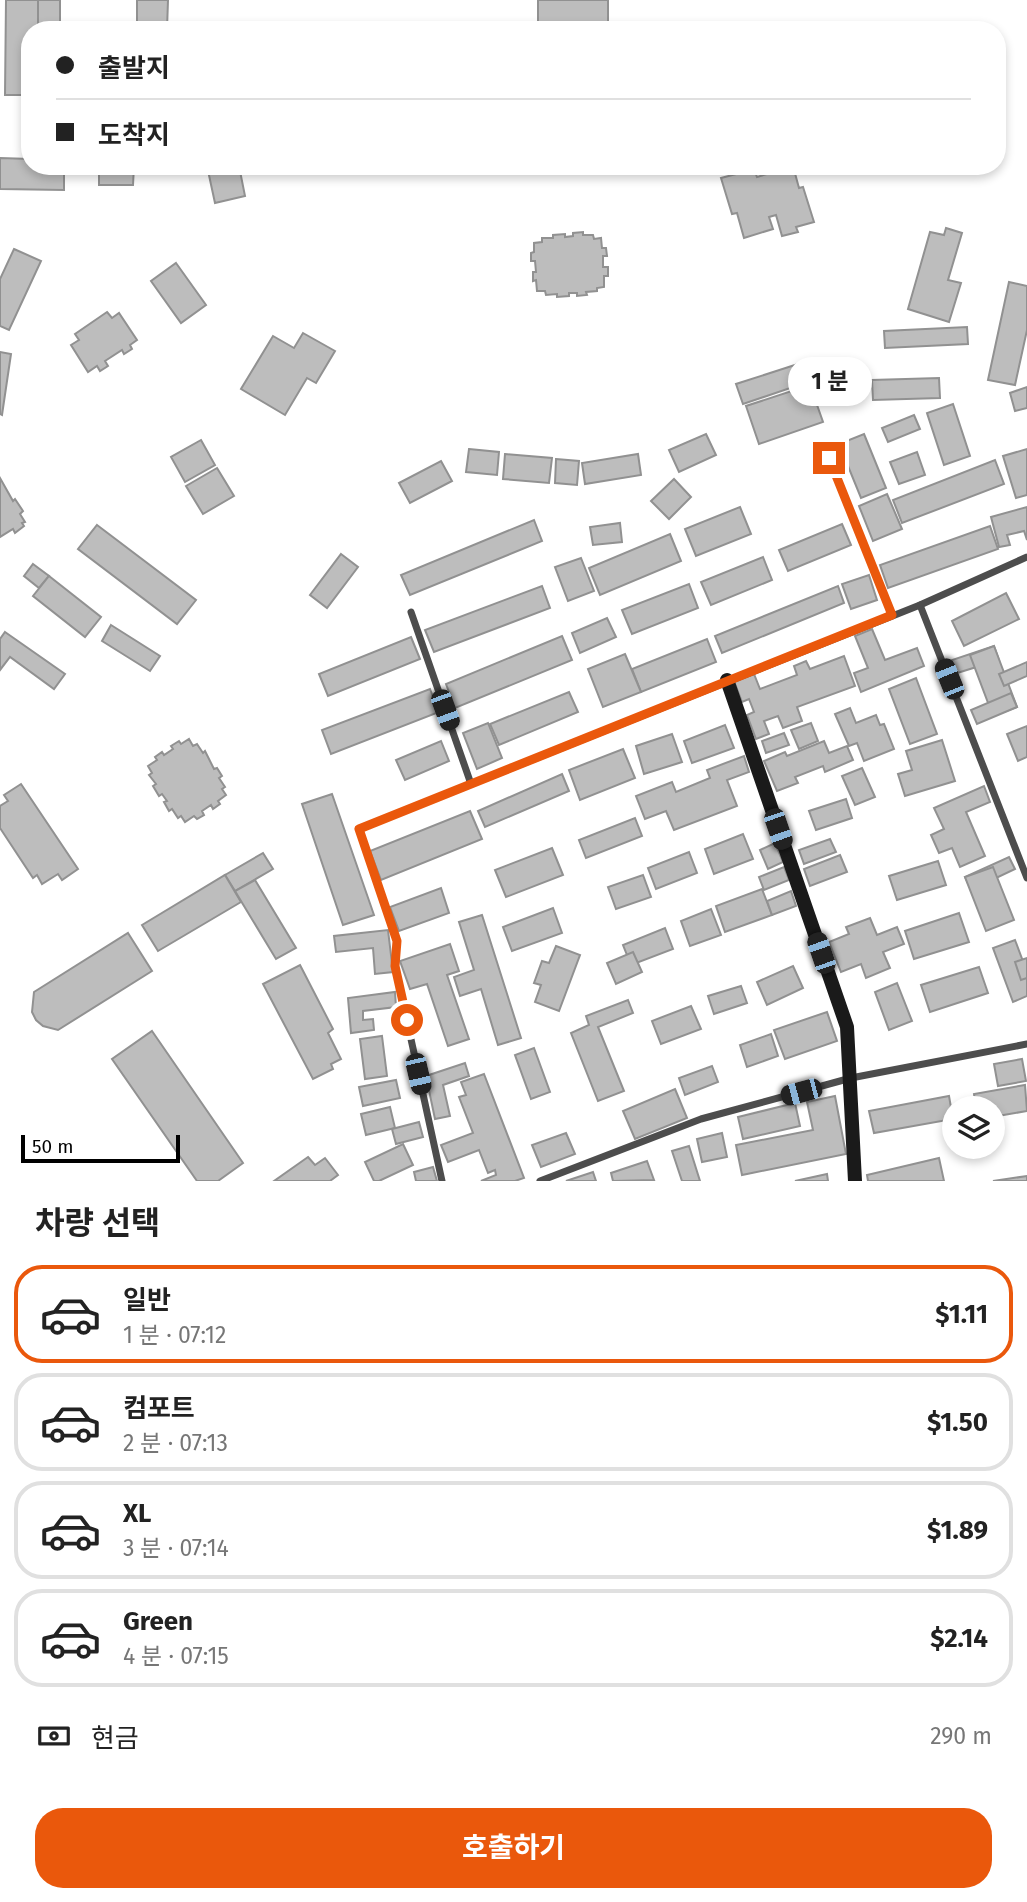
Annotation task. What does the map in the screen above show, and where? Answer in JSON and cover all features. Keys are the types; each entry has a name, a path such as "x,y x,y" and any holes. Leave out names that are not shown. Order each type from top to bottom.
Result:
{"street":[{"path":"829,458 892,615"},
{"path":"442,1181 395,966 397,941 359,829 920,605 1027,557"},
{"path":"920,605 1027,878"},
{"path":"411,612 471,784"},
{"path":"727,680 847,1027 855,1181"},
{"path":"540,1181 701,1119 851,1078 1027,1044"}],"building":[{"path":"6,0 38,0 38,21 21,21 21,95 5,95"},
{"path":"38,0 60,0 60,21 38,21"},
{"path":"137,0 168,0 167,21 137,21"},
{"path":"538,0 608,0 608,21 538,21"},
{"path":"0,158 21,159 21,175 64,175 64,190 0,189"},
{"path":"99,175 134,175 133,185 99,185"},
{"path":"209,175 241,175 245,196 215,203"},
{"path":"732,175 795,175 799,188 803,187 814,222 796,227 798,232 782,236 776,215 769,217 773,229 744,238 737,213 732,214 721,178"},
{"path":"946,228 962,233 948,280 961,283 949,322 908,309 930,232 944,235"},
{"path":"583,232 583,235 593,235 594,239 601,238 602,248 606,248 607,256 603,256 603,267 608,267 608,276 604,276 604,287 586,292 587,295 577,296 577,293 569,293 569,296 557,297 557,294 546,295 545,291 537,291 536,280 533,281 535,261 531,261 534,243 542,242 542,238 553,238 553,235 565,234 565,237"},
{"path":"14,249 41,261 9,330 0,326 0,279"},
{"path":"176,263 206,305 181,323 151,281"},
{"path":"1009,282 1027,286 1027,330 1015,385 988,380"},
{"path":"107,312 112,318 119,313 137,340 130,345 132,349 124,354 122,350 105,361 108,366 100,371 97,366 88,372 71,345 79,340 75,334"},
{"path":"967,327 968,344 885,348 884,331"},
{"path":"303,333 335,351 316,383 307,378 285,415 241,389 273,336 294,348"},
{"path":"0,352 11,354 2,415 0,414"},
{"path":"804,362 811,381 743,404 736,384"},
{"path":"939,378 940,398 873,400 872,380"},
{"path":"810,385 823,422 759,444 746,406"},
{"path":"1027,387 1027,408 1015,411 1010,393"},
{"path":"953,404 970,456 944,465 927,413"},
{"path":"914,415 920,429 888,442 882,428"},
{"path":"706,434 716,455 679,472 669,450"},
{"path":"864,434 886,488 861,498 839,444"},
{"path":"201,440 215,465 185,482 171,457"},
{"path":"469,449 499,452 497,475 466,472"},
{"path":"1027,449 1027,495 1016,498 1003,456"},
{"path":"917,452 925,475 899,484 890,462"},
{"path":"505,454 552,458 549,483 503,479"},
{"path":"638,454 641,475 585,484 582,463"},
{"path":"556,459 579,461 577,485 555,483"},
{"path":"995,460 1004,484 902,523 893,500"},
{"path":"441,461 452,481 410,503 399,483"},
{"path":"217,468 234,496 203,514 186,486"},
{"path":"0,478 13,501 15,499 23,511 20,514 25,522 15,533 13,529 0,537"},
{"path":"674,479 691,497 669,519 651,501"},
{"path":"887,494 902,529 873,541 859,506"},
{"path":"740,507 751,534 696,556 685,529"},
{"path":"1027,507 1027,540 1024,531 1007,535 1010,545 999,547 991,517"},
{"path":"534,520 542,541 410,595 401,575"},
{"path":"620,523 622,542 593,545 590,527"},
{"path":"842,524 851,545 788,571 779,550"},
{"path":"97,525 196,600 177,624 78,549"},
{"path":"990,526 998,549 888,588 880,565"},
{"path":"670,534 681,561 600,595 589,568"},
{"path":"341,554 358,567 327,608 310,595"},
{"path":"763,557 772,580 711,605 701,582"},
{"path":"581,558 594,591 568,601 555,567"},
{"path":"33,564 49,576 39,588 24,576"},
{"path":"869,575 877,600 851,609 842,584"},
{"path":"49,576 101,617 85,637 33,596"},
{"path":"689,584 698,608 632,634 622,610"},
{"path":"542,586 550,608 434,652 425,630"},
{"path":"838,586 844,603 722,653 715,636"},
{"path":"1006,593 1019,619 964,646 952,621"},
{"path":"607,618 616,637 580,653 572,633"},
{"path":"111,625 160,656 150,671 102,641"},
{"path":"872,629 885,660 917,648 924,666 861,692 854,673 868,668 855,636"},
{"path":"5,632 65,674 54,689 10,657 0,670 0,639"},
{"path":"562,636 572,660 455,708 446,684"},
{"path":"411,637 420,659 328,696 319,674"},
{"path":"707,639 716,662 641,692 632,669"},
{"path":"994,646 999,660 954,674 949,661"},
{"path":"994,646 1017,707 993,716 970,655"},
{"path":"625,654 641,692 603,707 588,669"},
{"path":"844,656 855,686 797,707 802,721 783,728 778,716 764,721 769,734 756,739 747,715 754,712 749,699 742,702 734,681 754,674 760,689 797,675 794,666 806,661 810,669"},
{"path":"1027,662 1027,676 1004,686 999,674"},
{"path":"916,678 937,734 910,744 889,689"},
{"path":"430,689 439,712 331,754 322,730"},
{"path":"569,692 578,712 499,745 490,724"},
{"path":"1011,693 1017,707 977,724 971,710"},
{"path":"850,708 856,723 876,715 880,725 884,724 894,749 864,761 857,743 849,746 835,714"},
{"path":"488,723 502,758 477,769 463,733"},
{"path":"811,723 818,741 799,749 791,730"},
{"path":"725,725 734,748 692,763 684,741"},
{"path":"1027,726 1027,757 1018,761 1007,734"},
{"path":"784,733 789,745 766,753 762,741"},
{"path":"672,734 682,762 644,774 636,746"},
{"path":"189,739 193,746 197,744 203,753 205,751 214,769 217,768 222,776 219,778 225,787 222,789 226,795 213,809 211,805 202,811 204,815 197,819 194,816 185,822 181,816 178,818 172,809 169,811 162,794 159,796 153,786 156,784 149,775 152,773 148,766 157,760 155,757 162,752 164,755 173,749 171,746"},
{"path":"942,740 955,781 905,796 898,774 912,770 906,751"},
{"path":"441,741 449,761 405,780 396,760"},
{"path":"824,741 829,753 847,746 853,760 825,772 823,766 795,777 798,783 777,791 764,761 785,752 787,756"},
{"path":"623,749 635,778 580,800 569,770"},
{"path":"744,756 749,772 727,780 737,806 674,830 666,811 645,819 636,796 672,782 676,792 710,778 707,770"},
{"path":"862,768 875,797 855,805 842,776"},
{"path":"562,774 569,791 485,827 478,811"},
{"path":"21,784 78,869 62,880 58,874 42,884 37,875 33,878 0,828 0,806 8,801 4,795"},
{"path":"984,786 990,802 966,812 985,856 960,867 952,848 939,853 931,835 944,829 934,808"},
{"path":"332,794 374,915 343,925 302,804"},
{"path":"846,799 852,818 816,830 809,811"},
{"path":"470,811 482,839 381,880 370,851"},
{"path":"635,818 642,836 586,858 579,840"},
{"path":"743,834 753,859 714,874 705,849"},
{"path":"830,839 836,852 804,864 799,850"},
{"path":"775,843 783,862 768,869 760,850"},
{"path":"552,848 563,875 506,897 495,870"},
{"path":"689,852 697,873 656,889 648,868"},
{"path":"263,853 273,869 235,891 225,875"},
{"path":"840,855 847,872 810,886 804,869"},
{"path":"1009,857 1015,869 971,890 965,877"},
{"path":"938,861 946,885 897,900 889,876"},
{"path":"784,867 789,880 764,890 759,877"},
{"path":"993,867 1014,920 986,931 965,877"},
{"path":"225,875 241,902 158,951 142,925"},
{"path":"643,875 651,897 616,909 608,887"},
{"path":"255,880 296,948 276,959 235,891"},
{"path":"441,888 449,913 399,931 390,907"},
{"path":"762,889 772,915 725,932 716,906"},
{"path":"791,891 796,906 772,915 767,901"},
{"path":"553,908 562,933 512,951 503,927"},
{"path":"711,909 721,935 690,946 681,921"},
{"path":"959,913 969,942 914,959 905,931"},
{"path":"482,915 521,1038 498,1045 481,989 460,996 454,977 474,970 459,922"},
{"path":"870,918 877,935 897,927 904,944 883,952 890,968 866,978 861,964 841,972 829,942 849,934 846,927"},
{"path":"665,928 673,949 631,965 623,945"},
{"path":"388,930 393,972 375,974 373,948 336,952 334,936"},
{"path":"128,933 152,971 58,1030 43,1026 36,1020 32,1012 34,992"},
{"path":"1015,940 1027,972 1027,996 1013,1002 993,948"},
{"path":"450,944 459,971 447,975 469,1039 448,1046 427,984 410,989 400,961"},
{"path":"556,946 580,955 559,1011 535,1002 541,985 534,983 542,961 549,963"},
{"path":"633,952 642,972 616,984 607,963"},
{"path":"1027,958 1027,978 1021,980 1015,962"},
{"path":"300,965 333,1029 328,1033 341,1059 331,1064 333,1069 313,1079 263,984"},
{"path":"793,966 803,988 767,1005 757,982"},
{"path":"979,967 988,993 930,1012 921,985"},
{"path":"897,983 912,1021 889,1030 875,992"},
{"path":"741,986 747,1003 714,1014 708,996"},
{"path":"395,992 396,1007 363,1011 363,1020 373,1019 374,1030 351,1033 348,998"},
{"path":"628,1000 633,1013 598,1027 624,1091 598,1101 571,1033 589,1025 586,1016"},
{"path":"691,1006 701,1029 661,1044 652,1021"},
{"path":"827,1012 837,1041 785,1059 774,1030"},
{"path":"152,1031 243,1163 218,1181 197,1181 112,1059"},
{"path":"771,1034 778,1056 747,1067 740,1045"},
{"path":"382,1036 387,1076 365,1079 360,1039"},
{"path":"534,1048 550,1092 531,1099 515,1055"},
{"path":"1022,1059 1026,1081 998,1086 994,1064"},
{"path":"465,1063 469,1076 443,1085 450,1116 435,1119 426,1076"},
{"path":"712,1066 718,1082 685,1095 679,1078"},
{"path":"484,1074 524,1178 515,1181 481,1181 496,1175 495,1170 488,1173 479,1150 448,1162 441,1145 473,1133 459,1097 466,1095 461,1082"},
{"path":"396,1080 400,1098 363,1106 359,1087"},
{"path":"1025,1085 1027,1111 1005,1115 1005,1096 974,1094"},
{"path":"675,1089 687,1118 635,1139 623,1111"},
{"path":"835,1096 846,1154 742,1175 736,1145 813,1130 807,1102"},
{"path":"942,1097 942,1121 874,1133 869,1111"},
{"path":"795,1103 800,1126 743,1139 738,1117"},
{"path":"390,1107 395,1128 366,1135 361,1114"},
{"path":"419,1122 423,1137 396,1144 392,1129"},
{"path":"566,1133 575,1154 541,1167 532,1145"},
{"path":"722,1133 727,1157 702,1162 697,1139"},
{"path":"403,1144 413,1165 374,1181 365,1162"},
{"path":"689,1146 700,1181 682,1181 672,1151"},
{"path":"308,1157 315,1165 325,1158 338,1175 330,1181 274,1181"},
{"path":"939,1158 944,1181 868,1181 867,1175"},
{"path":"647,1161 654,1180 613,1181 611,1173"},
{"path":"433,1167 437,1181 416,1181 414,1172"},
{"path":"593,1172 596,1181 566,1181"},
{"path":"827,1174 828,1181 795,1181"},
{"path":"1027,1176 1027,1181 993,1181"}],"route":[{"path":"407,1020 395,966 397,941 359,829 892,615 829,458"}]}
